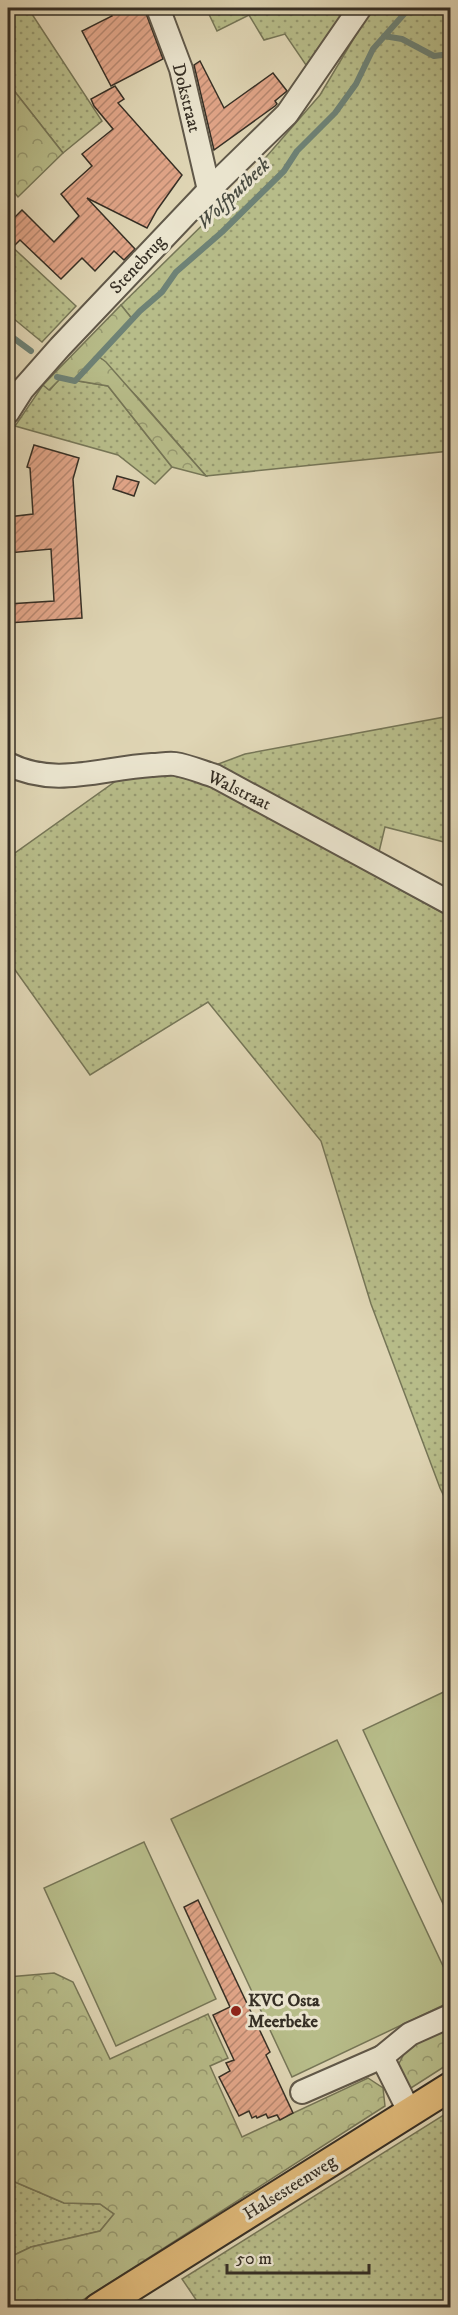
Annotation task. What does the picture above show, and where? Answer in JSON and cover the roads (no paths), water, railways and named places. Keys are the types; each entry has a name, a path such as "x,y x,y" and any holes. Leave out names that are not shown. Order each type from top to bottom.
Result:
{"main road":[{"name":"Halsesteenweg","path":"98,2307 450,2087"}],"street":[{"name":"Dokstraat","path":"159,8 181,69 209,190"},
{"name":"Stenebrug","path":"8,412 22,390 60,347 209,190 287,114 360,8"},
{"name":"Walstraat","path":"8,764 24,772 53,777 98,773 135,766 174,764 215,776 450,903"},
{"path":"302,2092 382,2057 410,2034 450,2016"},
{"path":"382,2057 410,2113"}],"waterway":[{"name":"Wolfputbeek","path":"57,377 75,381 140,311 162,292 176,272 222,232 284,171 297,151 335,113 356,84 373,49 405,13 415,8"},
{"path":"384,36 402,39 434,56 450,54"},
{"name":"Wolfputbeek","path":"8,334 31,351"}],"place":[{"name":"KVC Osta Meerbeke","path":"236,2011"}]}
